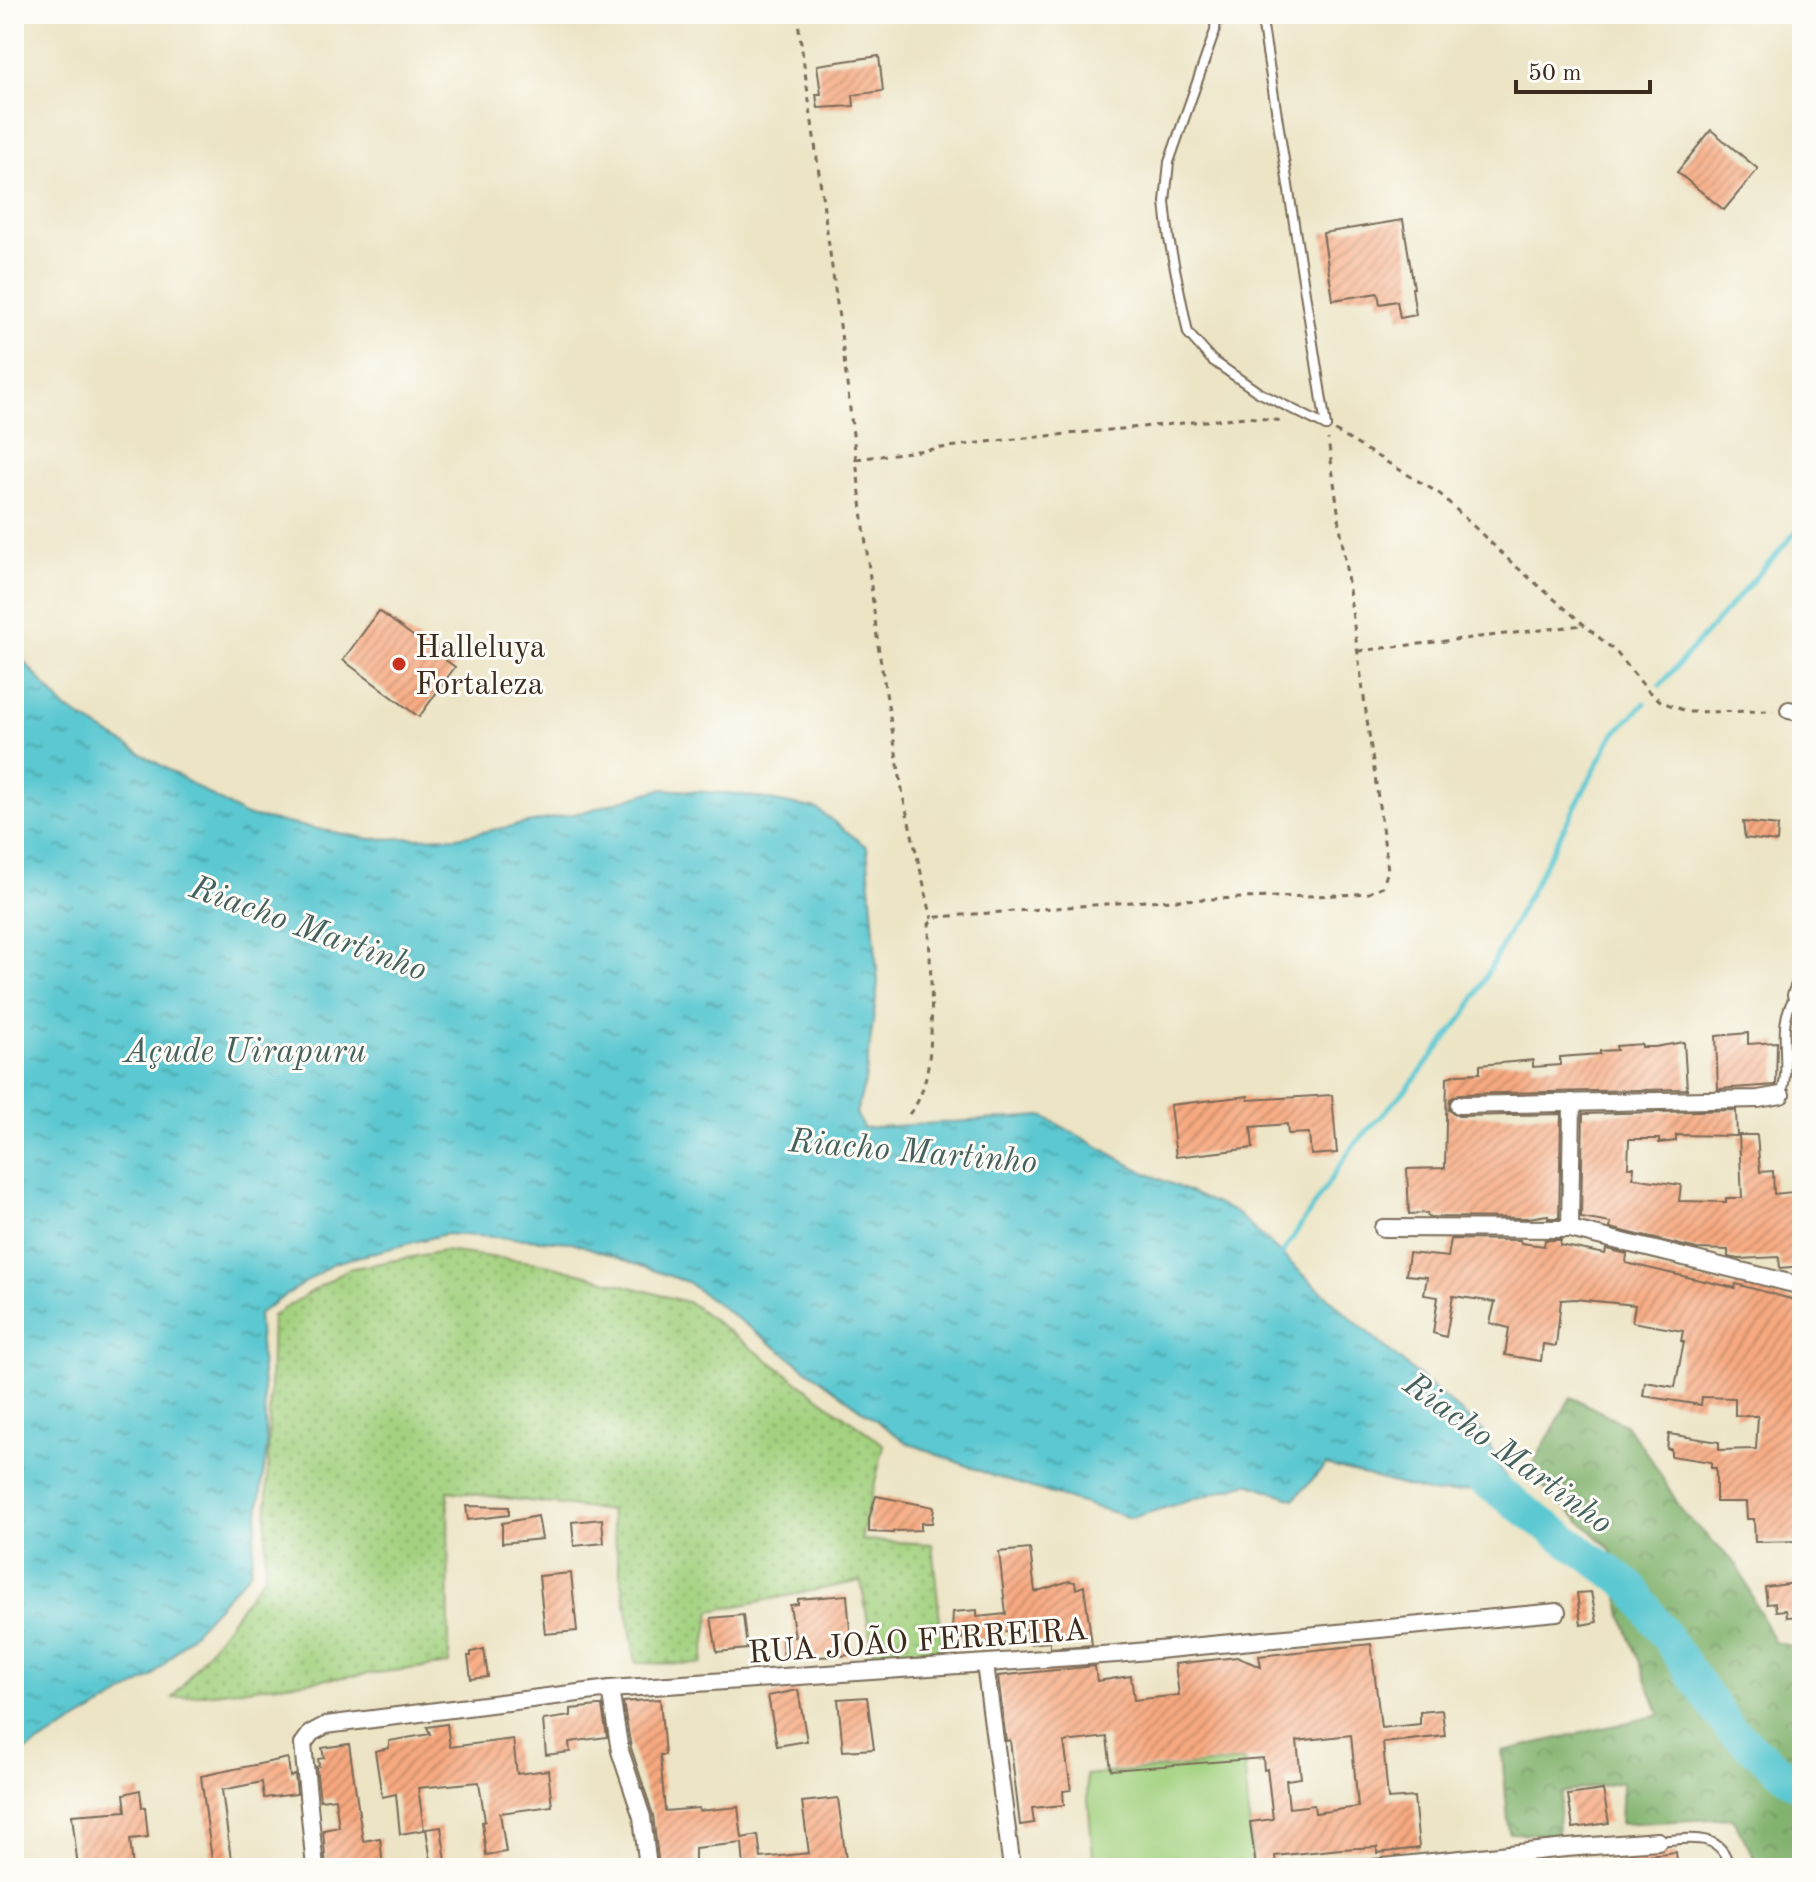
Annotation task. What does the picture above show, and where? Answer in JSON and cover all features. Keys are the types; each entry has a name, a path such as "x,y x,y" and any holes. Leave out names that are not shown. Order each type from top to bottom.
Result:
{"street":[{"path":"1459,1105 1758,1099 1781,1095"},
{"path":"1570,1229 1572,1102"},
{"path":"1383,1228 1570,1229 1802,1286"},
{"name":"RUA JOÃO FERREIRA","path":"315,1868 303,1756 306,1738 326,1725 610,1689 985,1664 1557,1612"},
{"path":"985,1664 1012,1868"},
{"path":"610,1689 620,1751 642,1817 648,1868"},
{"path":"1374,1868 1658,1841"}],"lane":[{"path":"1216,14 1215,31 1169,162 1165,202 1169,239 1188,333 1217,364 1258,392 1326,426"},
{"path":"1261,14 1326,426"},
{"path":"1781,1095 1784,1084 1785,1018 1788,1006 1800,990"},
{"path":"1658,1841 1714,1842 1723,1850 1729,1868"}],"path":[{"path":"797,14 878,645 904,801 932,919"},
{"path":"856,459 995,441 1246,417 1286,421"},
{"path":"1326,426 1440,494 1512,563 1616,652 1649,692 1673,708 1708,713 1796,712"},
{"path":"909,1114 920,1100 929,1059 929,924 932,919 946,914 986,914 1145,901 1369,893 1386,882 1388,870 1326,426"},
{"path":"1358,651 1586,625"}],"green space":[{"path":"444,1251 546,1264 690,1303 884,1445 861,1540 932,1544 943,1650 873,1653 861,1581 711,1611 702,1664 636,1663 610,1511 448,1491 449,1664 173,1698 265,1574 272,1316 348,1269"},
{"path":"1571,1397 1625,1424 1651,1459 1684,1514 1737,1565 1774,1642 1802,1649 1802,1868 1760,1868 1733,1818 1620,1824 1622,1782 1561,1793 1557,1834 1509,1833 1502,1751 1660,1715 1622,1616 1612,1550 1528,1473"},
{"path":"1244,1761 1253,1867 1094,1868 1086,1775"}],"water":[{"name":"Açude Uirapuru","path":"14,650 65,708 244,815 370,839 457,837 583,812 661,789 738,794 817,809 867,847 878,983 865,1082 856,1113 863,1128 1043,1116 1146,1173 1235,1212 1352,1319 1484,1432 1501,1470 1525,1505 1473,1490 1435,1494 1326,1465 1294,1499 1248,1483 1131,1518 993,1476 906,1442 687,1282 572,1242 445,1234 334,1263 258,1314 267,1447 250,1572 152,1677 14,1758"}],"building":[{"path":"879,56 883,91 853,95 854,106 818,108 816,94 821,94 817,65"},
{"path":"1711,130 1758,169 1724,210 1677,172"},
{"path":"1403,220 1416,315 1400,318 1397,301 1380,304 1378,293 1333,300 1323,233"},
{"name":"Halleluya Fortaleza","path":"379,611 455,667 419,717 343,660"},
{"path":"1743,822 1778,826 1777,842 1745,838"},
{"path":"1748,1033 1748,1044 1777,1042 1776,1085 1718,1089 1716,1036"},
{"path":"1684,1042 1687,1089 1459,1094 1450,1099 1449,1110 1458,1116 1561,1114 1559,1218 1548,1218 1548,1215 1528,1218 1409,1214 1407,1169 1445,1168 1447,1077 1480,1073 1480,1065 1533,1060 1533,1067 1560,1065 1560,1057 1600,1054 1600,1051 1617,1050 1616,1046 1642,1044 1642,1047 1655,1047"},
{"path":"1332,1095 1337,1153 1311,1155 1309,1133 1288,1134 1287,1124 1251,1127 1253,1148 1176,1157 1170,1105 1248,1096 1248,1100"},
{"path":"1736,1110 1737,1136 1676,1135 1676,1141 1659,1143 1659,1139 1629,1139 1628,1167 1634,1167 1633,1178 1681,1185 1679,1201 1726,1202 1726,1198 1742,1198 1739,1135 1757,1135 1760,1172 1773,1171 1774,1194 1793,1192 1795,1219 1802,1220 1802,1266 1780,1268 1779,1257 1728,1257 1728,1250 1697,1249 1610,1228 1611,1223 1581,1218 1583,1114"},
{"path":"1451,1239 1520,1240 1521,1243 1544,1246 1545,1240 1561,1240 1560,1245 1605,1254 1606,1249 1627,1254 1626,1263 1735,1288 1736,1284 1802,1302 1801,1541 1755,1542 1754,1519 1747,1519 1746,1502 1716,1502 1716,1468 1711,1468 1711,1462 1671,1456 1671,1449 1667,1449 1669,1434 1719,1442 1719,1450 1756,1449 1758,1416 1735,1416 1735,1398 1702,1397 1701,1405 1643,1396 1645,1382 1675,1387 1684,1342 1681,1341 1683,1331 1632,1322 1635,1305 1561,1300 1556,1346 1543,1344 1541,1361 1505,1355 1509,1328 1490,1323 1495,1302 1453,1296 1446,1337 1433,1333 1438,1297 1424,1295 1427,1277 1406,1275 1409,1253 1448,1257"},
{"path":"876,1496 934,1507 932,1523 921,1523 921,1530 869,1532 869,1518"},
{"path":"466,1506 509,1507 509,1515 468,1520"},
{"path":"538,1516 542,1539 502,1543 502,1523"},
{"path":"602,1519 604,1543 574,1546 572,1522"},
{"path":"1030,1549 1035,1592 1069,1581 1075,1582 1076,1589 1084,1586 1092,1645 1050,1648 1050,1642 1029,1644 1027,1629 991,1633 990,1642 955,1639 955,1630 952,1631 953,1612 977,1610 977,1617 1006,1614 999,1552"},
{"path":"571,1573 577,1631 545,1634 539,1576"},
{"path":"1796,1583 1798,1592 1802,1592 1802,1616 1787,1617 1786,1610 1776,1611 1775,1603 1767,1604 1765,1587"},
{"path":"1591,1592 1597,1622 1581,1625 1577,1593"},
{"path":"847,1595 852,1655 784,1659 782,1638 795,1637 790,1605 798,1604 798,1599"},
{"path":"743,1615 747,1649 717,1652 711,1618"},
{"path":"1371,1644 1381,1728 1420,1724 1420,1712 1442,1710 1445,1736 1383,1743 1388,1799 1414,1797 1419,1848 1377,1853 1377,1847 1341,1849 1275,1856 1276,1865 1256,1867 1250,1822 1273,1819 1263,1758 1111,1770 1107,1737 1064,1742 1071,1790 1063,1791 1064,1805 1032,1808 1034,1823 1020,1825 1010,1740 1006,1741 998,1676 1095,1666 1097,1681 1131,1676 1134,1700 1179,1695 1175,1664 1237,1657 1261,1667 1259,1656","holes":["1351,1735 1358,1807 1315,1813 1314,1805 1289,1808 1286,1780 1301,1778 1297,1741"]},
{"path":"484,1649 488,1677 471,1679 468,1656 471,1652"},
{"path":"798,1690 807,1741 777,1746 768,1696"},
{"path":"867,1697 874,1749 843,1751 838,1699"},
{"path":"660,1699 665,1755 660,1755 665,1811 738,1807 742,1838 758,1835 761,1858 809,1853 802,1802 838,1798 847,1868 744,1868 742,1843 695,1848 695,1868 659,1868 653,1815 631,1748 623,1702"},
{"path":"602,1706 607,1737 569,1742 570,1752 546,1755 543,1720 571,1716 571,1709"},
{"path":"447,1724 450,1747 513,1739 517,1774 548,1770 552,1806 500,1813 506,1852 486,1855 479,1782 418,1788 424,1830 400,1834 396,1794 382,1797 375,1751 389,1748 389,1741 430,1734 427,1727"},
{"path":"349,1744 363,1841 380,1838 383,1868 326,1868 323,1830 339,1827 335,1798 320,1800 316,1767 319,1766 318,1759 324,1758 322,1748"},
{"path":"288,1758 290,1777 295,1775 297,1794 264,1798 262,1782 222,1790 232,1868 213,1868 201,1776"},
{"path":"140,1790 148,1837 130,1839 133,1868 78,1868 72,1815 126,1811 124,1794"},
{"path":"1603,1790 1609,1823 1573,1828 1568,1795"},
{"path":"441,1827 447,1868 432,1868 426,1829"},
{"path":"1676,1852 1678,1868 1619,1868 1619,1858"}],"waterway":[{"path":"1660,685 1802,525"},
{"path":"1280,1257 1352,1147 1410,1085 1467,1012 1613,735 1645,703"},
{"name":"Riacho Martinho","path":"1477,1476 1632,1587 1729,1728 1802,1789"}],"place":[{"name":"Halleluya Fortaleza","path":"399,664"}]}
